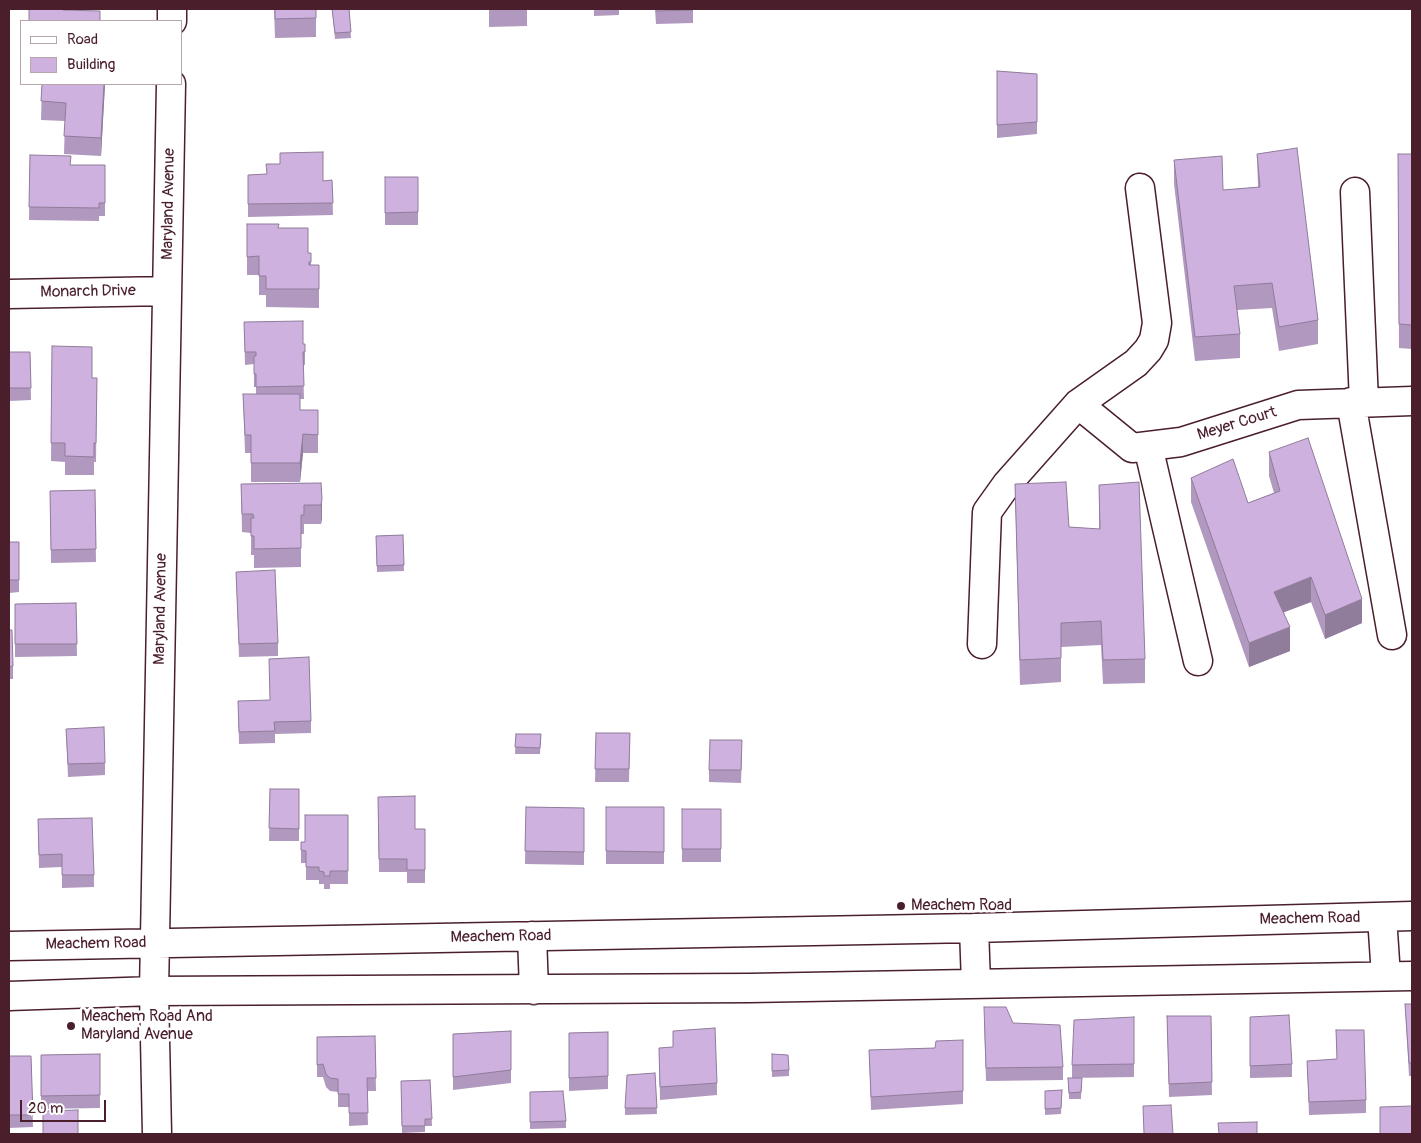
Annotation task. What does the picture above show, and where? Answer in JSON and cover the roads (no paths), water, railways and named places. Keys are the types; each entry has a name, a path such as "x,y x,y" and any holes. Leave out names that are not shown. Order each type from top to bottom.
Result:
{"street":[{"name":"Maryland Avenue","path":"157,1134 154,991 171,85"},
{"path":"982,644 987,512 1007,484 1078,404 1136,363 1154,340 1156,323 1140,188"},
{"path":"1354,192 1358,402 1392,635"},
{"name":"Monarch Drive","path":"9,294 167,291"},
{"name":"Meyer Court","path":"1078,404 1132,448 1181,442 1298,405 1412,401"},
{"path":"1148,446 1198,661"},
{"name":"Meachem Road","path":"9,946 974,928 1412,916"},
{"path":"9,996 154,991 534,990 1399,976 1382,917"},
{"path":"974,928 976,984"},
{"path":"532,936 534,990"}],"place":[{"name":"Meachem Road","path":"901,906"},
{"name":"Meachem Road And Maryland Avenue","path":"71,1026"}]}
